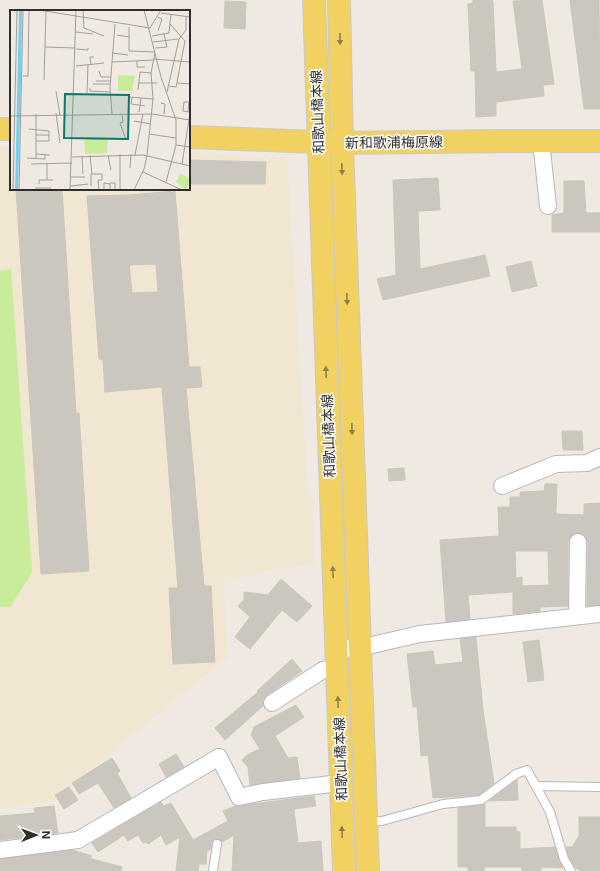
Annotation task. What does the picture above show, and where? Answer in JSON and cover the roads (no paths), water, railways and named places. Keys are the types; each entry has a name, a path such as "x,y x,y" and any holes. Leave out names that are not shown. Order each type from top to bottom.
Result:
{"main road":[{"name":"和歌山橋本線","path":"314,0 344,871"},
{"name":"和歌山橋本線","path":"339,0 342,143 368,871"},
{"name":"新和歌浦梅原線","path":"190,137 342,143 540,141 600,142"}],"street":[{"path":"540,141 548,206"},
{"path":"502,486 556,464 587,463 600,457"},
{"path":"577,616 578,542"},
{"path":"272,703 323,670 336,658 359,648 420,634 600,614"},
{"path":"0,850 78,840 219,757 239,797 263,792 340,783"}],"lane":[{"path":"367,822 382,821 444,804 481,800 516,774 527,770 550,812 564,859 570,871"},
{"path":"537,786 600,787"},
{"path":"213,871 217,844"}]}
